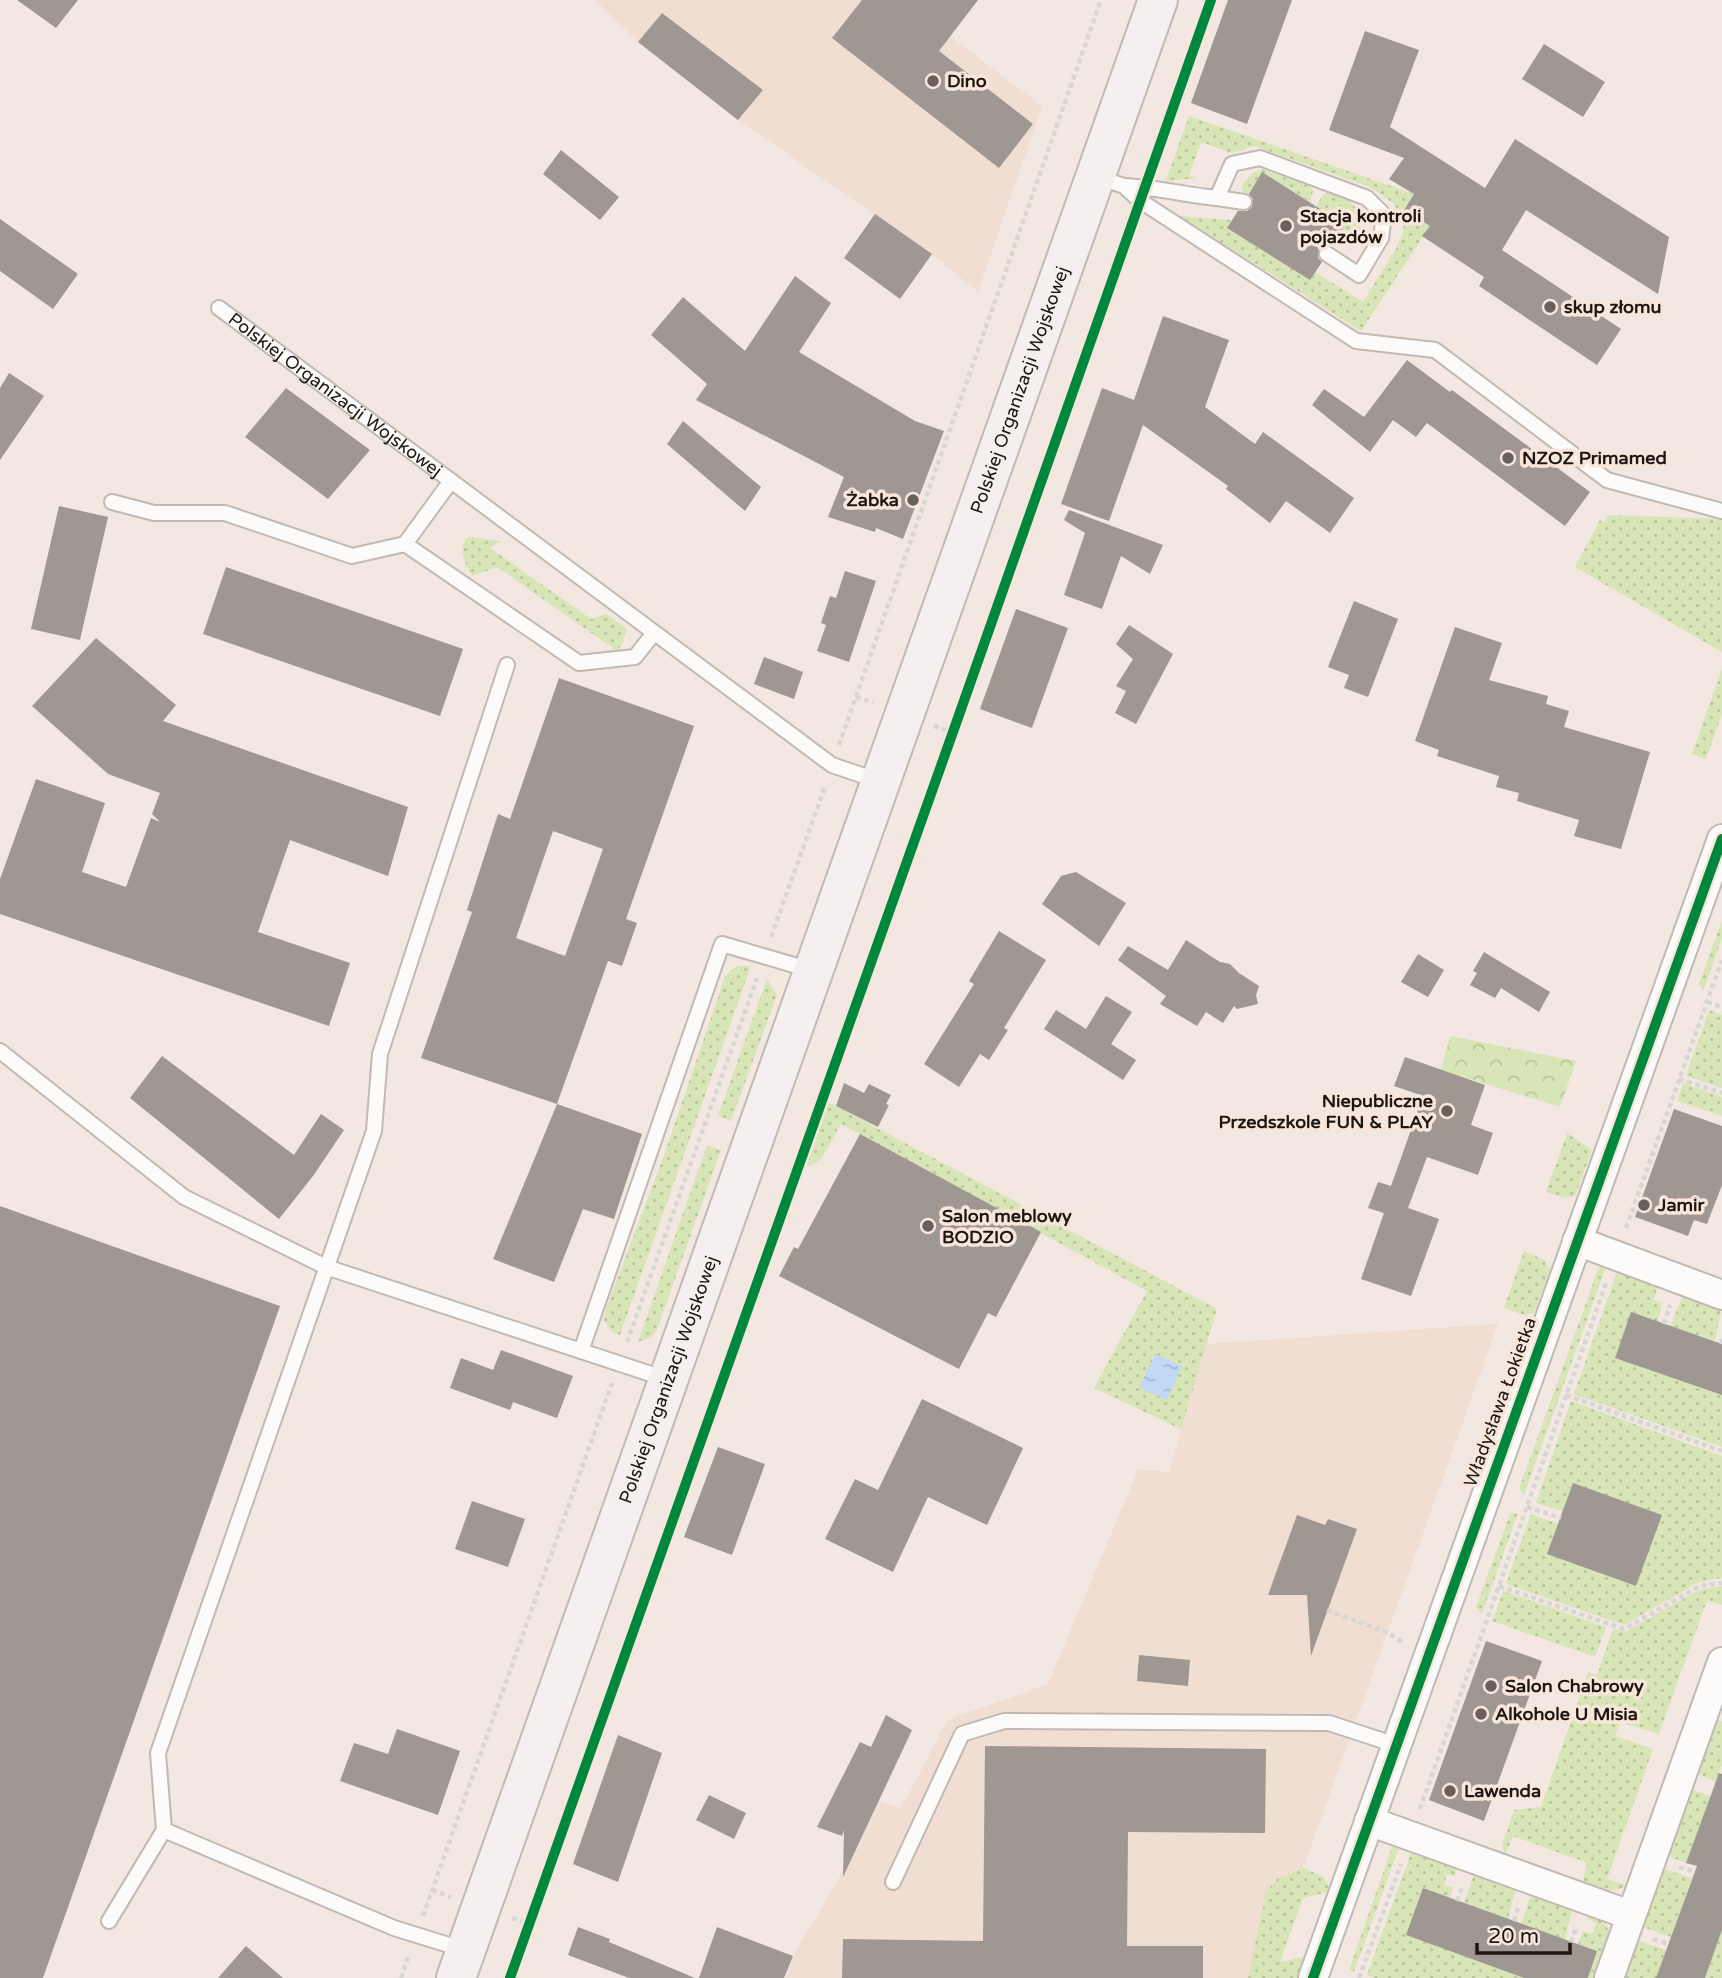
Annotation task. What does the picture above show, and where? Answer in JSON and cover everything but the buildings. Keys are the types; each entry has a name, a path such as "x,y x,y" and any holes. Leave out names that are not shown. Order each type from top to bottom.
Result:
{"main road":[{"name":"Polskiej Organizacji Wojskowej","path":"461,1964 880,781 1110,181 1158,0"}],"street":[{"name":"Władysława Łokietka","path":"1313,1978 1722,839"},
{"path":"1577,1241 1722,1295"},
{"path":"1609,1978 1722,1662"},
{"path":"1369,1821 1630,1915"}],"lane":[{"path":"1217,198 1231,164 1260,158 1367,198 1384,215 1381,238 1359,275 1327,254"},
{"path":"1110,181 1162,192 1244,202"},
{"path":"1110,181 1356,341 1435,350 1607,480 1722,511"},
{"name":"Polskiej Organizacji Wojskowej","path":"219,308 832,765 880,781"},
{"name":"Polskiej Organizacji Wojskowej","path":"405,544 451,481"},
{"path":"112,502 153,513 225,513 352,556 405,544 579,663 635,657 654,633"},
{"path":"109,1921 164,1830 158,1753 374,1130 380,1054 507,665"},
{"path":"581,1351 722,944 814,970"},
{"path":"0,1051 184,1197 326,1267 668,1380"},
{"path":"893,1882 962,1734 1004,1721 1329,1723 1396,1745"},
{"path":"164,1830 416,1936 461,1964"}],"path":[{"path":"401,1978 1101,0"},
{"path":"948,745 957,720"},
{"path":"1360,1978 1722,960"},
{"path":"1707,1002 1722,1007"},
{"path":"1679,1079 1722,1093"},
{"path":"1566,1395 1722,1451"},
{"path":"1527,1507 1560,1518"},
{"path":"1499,1586 1624,1629 1700,1586 1722,1583"},
{"path":"1327,1610 1388,1633 1427,1657 1468,1672"},
{"path":"525,1934 534,1910"}],"shaded area":[{"path":"595,0 902,0 1042,106 978,292 932,254 738,120 638,42"},
{"path":"1498,1324 1264,1978 785,1978 795,1953 860,1842 879,1801 901,1809 947,1720 1048,1684 1138,1470 1169,1472 1205,1344"}],"green space":[{"path":"1189,116 1414,194 1404,210 1430,226 1361,331 1179,216 1232,220 1228,228 1310,280 1315,272 1363,302 1397,247 1404,230 1401,216 1394,204 1370,187 1254,146 1232,153 1201,142 1189,175 1198,178 1166,181"},
{"path":"1262,169 1310,186 1313,191 1310,202 1263,173 1247,197 1241,188 1250,176"},
{"path":"1328,193 1348,201 1358,210 1361,224 1359,232 1352,235 1342,231 1345,225 1316,206 1323,195"},
{"path":"1609,515 1722,519 1722,652 1575,567 1600,520 1604,522"},
{"path":"466,538 501,541 490,548 591,619 606,614 627,629 617,651 497,567 472,576 463,553"},
{"path":"1722,669 1722,714 1706,759 1692,754"},
{"path":"1722,920 1722,938 1703,991 1699,984"},
{"path":"736,966 751,966 620,1335 611,1331 604,1320 606,1309 663,1158 725,977"},
{"path":"767,979 777,995 731,1121 718,1116"},
{"path":"1709,1010 1722,1015 1722,1088 1686,1076"},
{"path":"1450,1036 1576,1061 1560,1107 1441,1070"},
{"path":"1683,1083 1722,1097 1722,1116 1677,1101"},
{"path":"828,1102 1217,1309 1181,1429 1094,1388 1147,1291 841,1124 823,1156 812,1165 806,1166"},
{"path":"1567,1133 1592,1150 1575,1196 1565,1198 1546,1192"},
{"path":"707,1145 721,1150 656,1332 638,1342"},
{"path":"1524,1251 1544,1260 1550,1269 1534,1313 1524,1315 1504,1308"},
{"path":"1599,1267 1606,1267 1524,1495 1519,1489"},
{"path":"1618,1269 1667,1287 1666,1290 1657,1288 1654,1300 1662,1303 1658,1321 1615,1358 1722,1395 1722,1447 1574,1394"},
{"path":"1684,1294 1722,1307 1715,1341 1670,1326"},
{"path":"1571,1401 1722,1456 1722,1578 1699,1582 1624,1625 1506,1584 1531,1514 1558,1524 1563,1511 1536,1503"},
{"path":"1518,1513 1482,1614 1476,1607 1510,1514"},
{"path":"1722,1586 1722,1605 1707,1600 1659,1734 1620,1722 1615,1736 1653,1749 1607,1879 1628,1886 1610,1890 1595,1887 1583,1881 1587,1863 1513,1836 1505,1856 1502,1845 1514,1810 1541,1807 1588,1672 1597,1675 1613,1629 1625,1632 1699,1590"},
{"path":"1503,1591 1606,1627 1595,1657 1492,1621"},
{"path":"1713,1719 1722,1721 1722,1765 1716,1782 1695,1772"},
{"path":"1689,1789 1711,1796 1686,1863 1666,1855"},
{"path":"1400,1845 1354,1972 1349,1970 1392,1847"},
{"path":"1412,1850 1458,1866 1455,1876 1447,1874 1444,1885 1453,1888 1450,1898 1423,1889 1407,1935 1524,1978 1375,1978 1367,1975"},
{"path":"1303,1868 1324,1877 1329,1887 1328,1892 1303,1898 1280,1962 1304,1957 1297,1978 1248,1978 1266,1892 1277,1879"},
{"path":"1661,1868 1692,1878 1671,1937 1640,1926"},
{"path":"1475,1872 1516,1887 1508,1919 1464,1903"},
{"path":"1532,1892 1573,1907 1565,1940 1521,1924"},
{"path":"1589,1914 1600,1919 1609,1933 1607,1950 1596,1978 1588,1978 1597,1951 1578,1944 1583,1931 1592,1934 1596,1923 1587,1919"},
{"path":"1722,1930 1722,1978 1705,1978"},
{"path":"1635,1940 1666,1950 1657,1978 1621,1978"}],"water":[{"path":"1155,1354 1182,1366 1167,1400 1139,1388"}],"cycle path":[{"path":"510,1978 1211,0"},
{"path":"1313,1978 1722,839"}],"place":[{"name":"Dino","path":"933,81"},
{"name":"Stacja kontroli pojazdów","path":"1286,226"},
{"name":"skup złomu","path":"1550,307"},
{"name":"NZOZ Primamed","path":"1508,458"},
{"name":"Żabka","path":"913,500"},
{"name":"Niepubliczne Przedszkole FUN & PLAY","path":"1447,1111"},
{"name":"Jamir","path":"1644,1205"},
{"name":"Salon meblowy BODZIO","path":"928,1226"},
{"name":"Salon Chabrowy","path":"1491,1686"},
{"name":"Alkohole U Misia","path":"1481,1714"},
{"name":"Lawenda","path":"1450,1791"}]}
